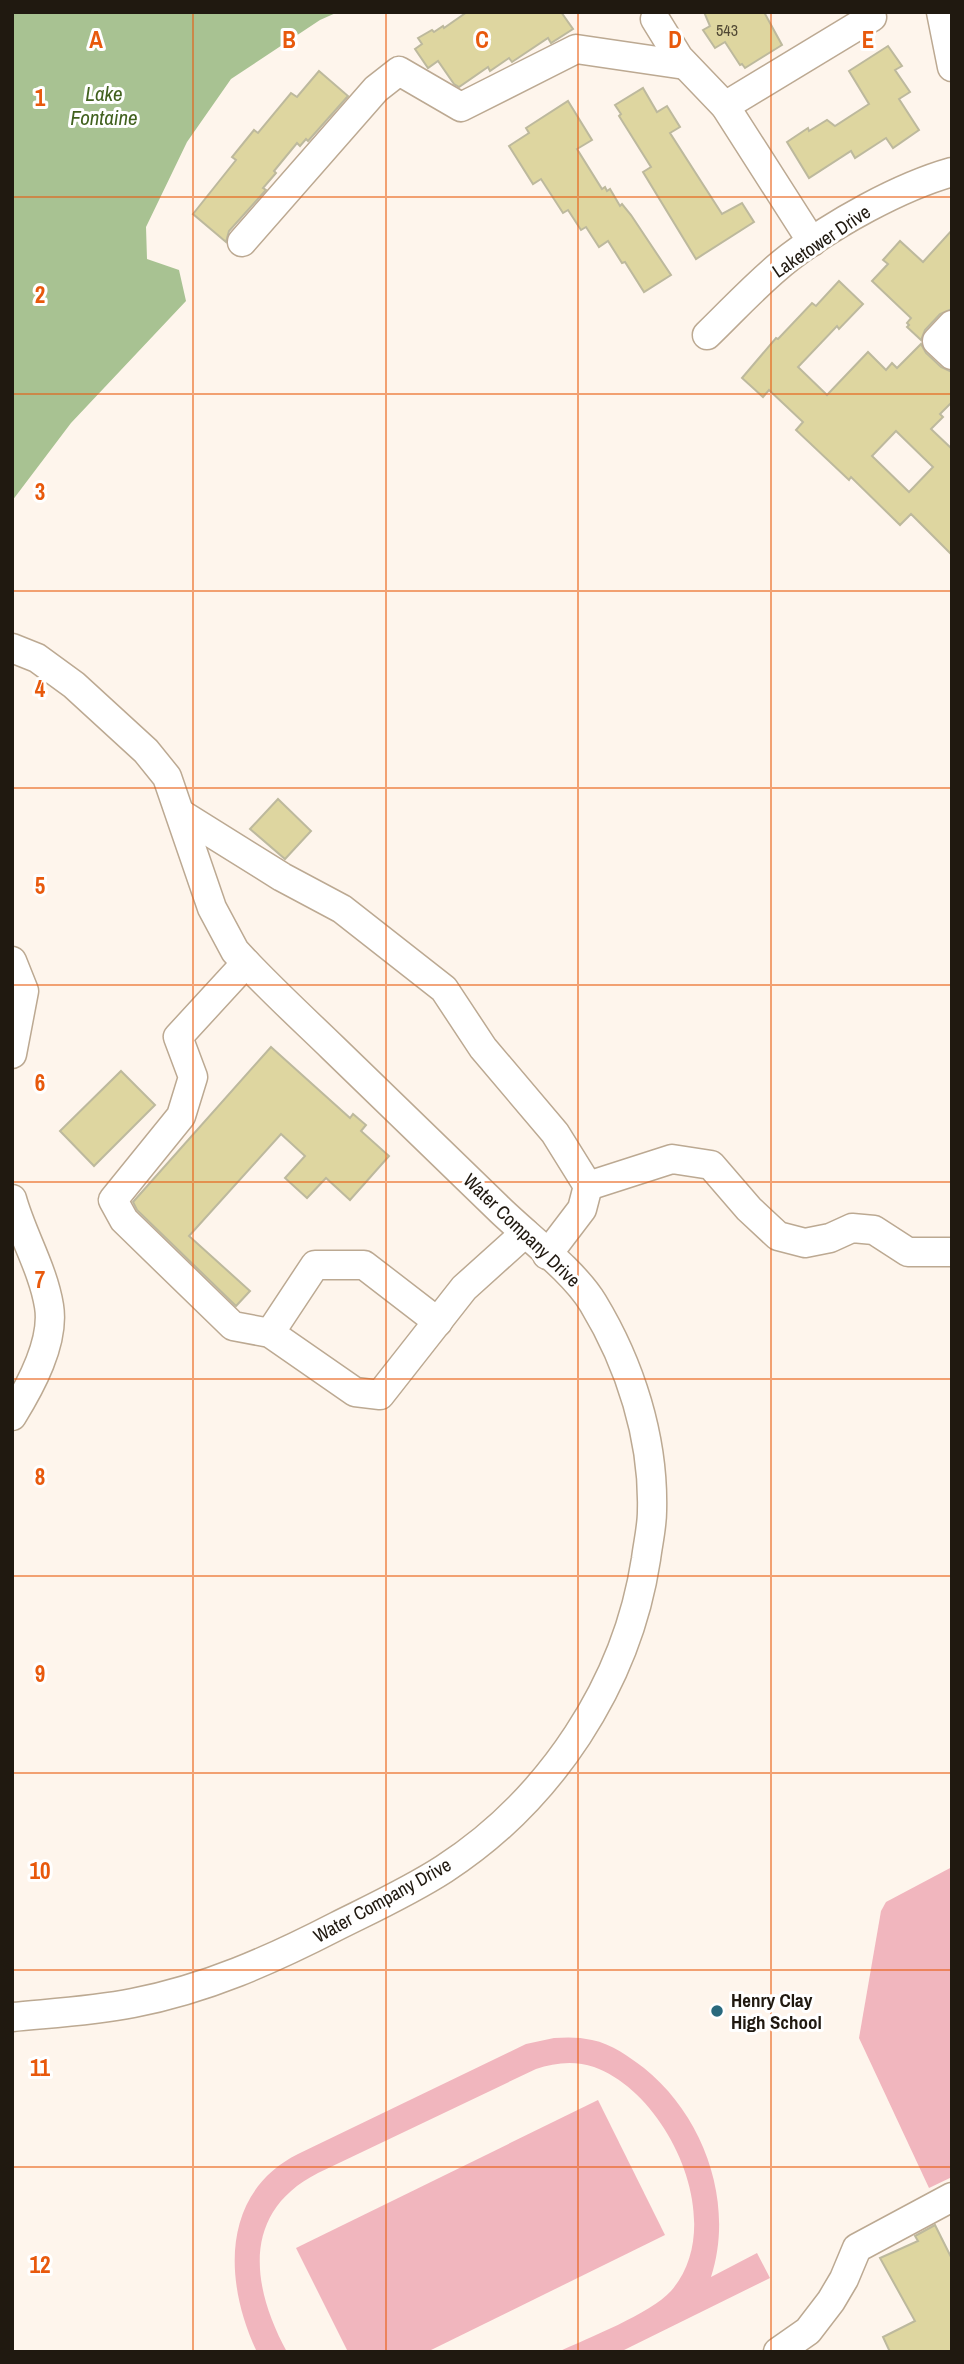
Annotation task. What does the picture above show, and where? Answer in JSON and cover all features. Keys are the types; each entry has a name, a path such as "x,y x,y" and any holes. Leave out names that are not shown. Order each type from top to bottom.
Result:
{"street":[{"path":"941,12 952,67"},
{"path":"725,106 872,17"},
{"path":"655,19 685,65 725,106 812,242"},
{"path":"242,242 376,89 399,71 461,107 576,49 685,65"},
{"name":"Laketower Drive","path":"707,335 789,257 875,204 952,172"},
{"path":"952,326 937,341 952,355"},
{"name":"Water Company Drive","path":"12,648 52,668 146,751 167,777 212,908 225,936 246,963 583,1288 613,1341 639,1410 652,1473 652,1514 642,1585 630,1627 600,1697 567,1751 530,1796 488,1837 443,1869 280,1955 205,1984 133,2003 12,2017"},
{"path":"181,814 282,877 342,909 444,989 483,1048 555,1133 588,1186 582,1209 547,1255"},
{"path":"12,961 23,991 12,1054"},
{"path":"246,963 178,1037 193,1077 181,1116 113,1200 124,1220 233,1326 270,1333 355,1392 380,1395 464,1288 524,1233"},
{"path":"588,1186 672,1159 711,1165 749,1209 778,1236 805,1243 830,1238 852,1228 874,1230 908,1252 952,1252"},
{"path":"12,1199 49,1307 49,1329 34,1381 12,1416"},
{"path":"270,1333 315,1265 364,1265 438,1322"},
{"path":"778,2352 808,2331 831,2301 844,2279 856,2248 952,2197"}],"shaded area":[{"path":"952,1867 952,2177 929,2188 859,2038 881,1911 886,1902"},
{"path":"554,2038 583,2038 606,2044 644,2068 665,2088 683,2110 698,2136 716,2191 719,2220 711,2277 757,2253 770,2278 620,2352 558,2352 618,2325 661,2300 671,2291 687,2264 694,2232 692,2198 682,2164 667,2132 646,2104 621,2082 594,2067 572,2063 557,2064 536,2069 318,2173 293,2189 276,2208 265,2229 260,2252 266,2302 287,2352 257,2352 239,2297 235,2269 236,2242 242,2216 254,2192 272,2171 298,2154 526,2044"},
{"path":"598,2100 665,2235 427,2352 348,2352 296,2248"}],"water":[{"name":"Lake Fontaine","path":"12,12 338,12 320,20 231,79 187,142 146,227 147,259 179,270 186,301 71,423 12,501"}],"building":[{"path":"467,12 561,12 573,29 551,43 548,38 512,62 509,58 490,71 488,67 459,87 438,61 428,68 415,49 422,44 418,38 432,30 434,32 443,26 444,28"},
{"path":"704,12 764,12 782,45 745,68 740,65 725,42 715,48 703,30 710,26"},
{"path":"888,46 902,66 895,70 910,92 899,99 919,130 893,148 886,138 855,158 851,151 809,178 787,142 808,128 809,131 827,120 835,126 869,104 849,71"},
{"path":"319,71 348,96 308,141 306,139 300,146 297,143 274,171 276,173 263,188 266,190 229,231 226,242 193,214 236,160 232,157 254,130 258,133 291,93 297,97"},
{"path":"643,88 657,112 667,106 680,127 670,133 722,214 742,203 754,222 696,259 643,172 651,167 615,105"},
{"path":"568,101 592,140 577,149 602,189 610,189 620,206 622,204 631,215 671,275 644,292 608,241 599,247 586,227 581,230 568,210 563,213 541,179 533,184 509,146 529,133 526,128"},
{"path":"952,230 952,309 940,314 925,330 921,340 907,327 911,318 872,281 888,264 883,260 900,241 923,262"},
{"path":"839,281 863,304 839,329 837,326 798,367 827,395 868,352 886,370 892,363 897,368 921,344 926,353 941,367 952,372 952,402 940,414 943,417 931,429 952,449 952,555 911,514 900,525 851,477 849,480 796,430 803,422 769,390 763,397 742,378 776,338 778,339 812,303 816,306","holes":["896,431 933,467 909,492 872,456"]},
{"path":"278,799 311,831 285,859 250,829"},
{"path":"271,1047 350,1118 353,1114 366,1125 361,1131 389,1156 350,1200 326,1178 307,1198 285,1178 305,1156 281,1134 189,1236 250,1291 236,1306 137,1210 133,1202"},
{"path":"121,1071 155,1105 94,1166 60,1131"},
{"path":"935,2225 952,2259 952,2352 890,2352 883,2337 915,2321 880,2258 918,2241 915,2236"}],"place":[{"name":"Henry Clay High School","path":"717,2011"}]}
